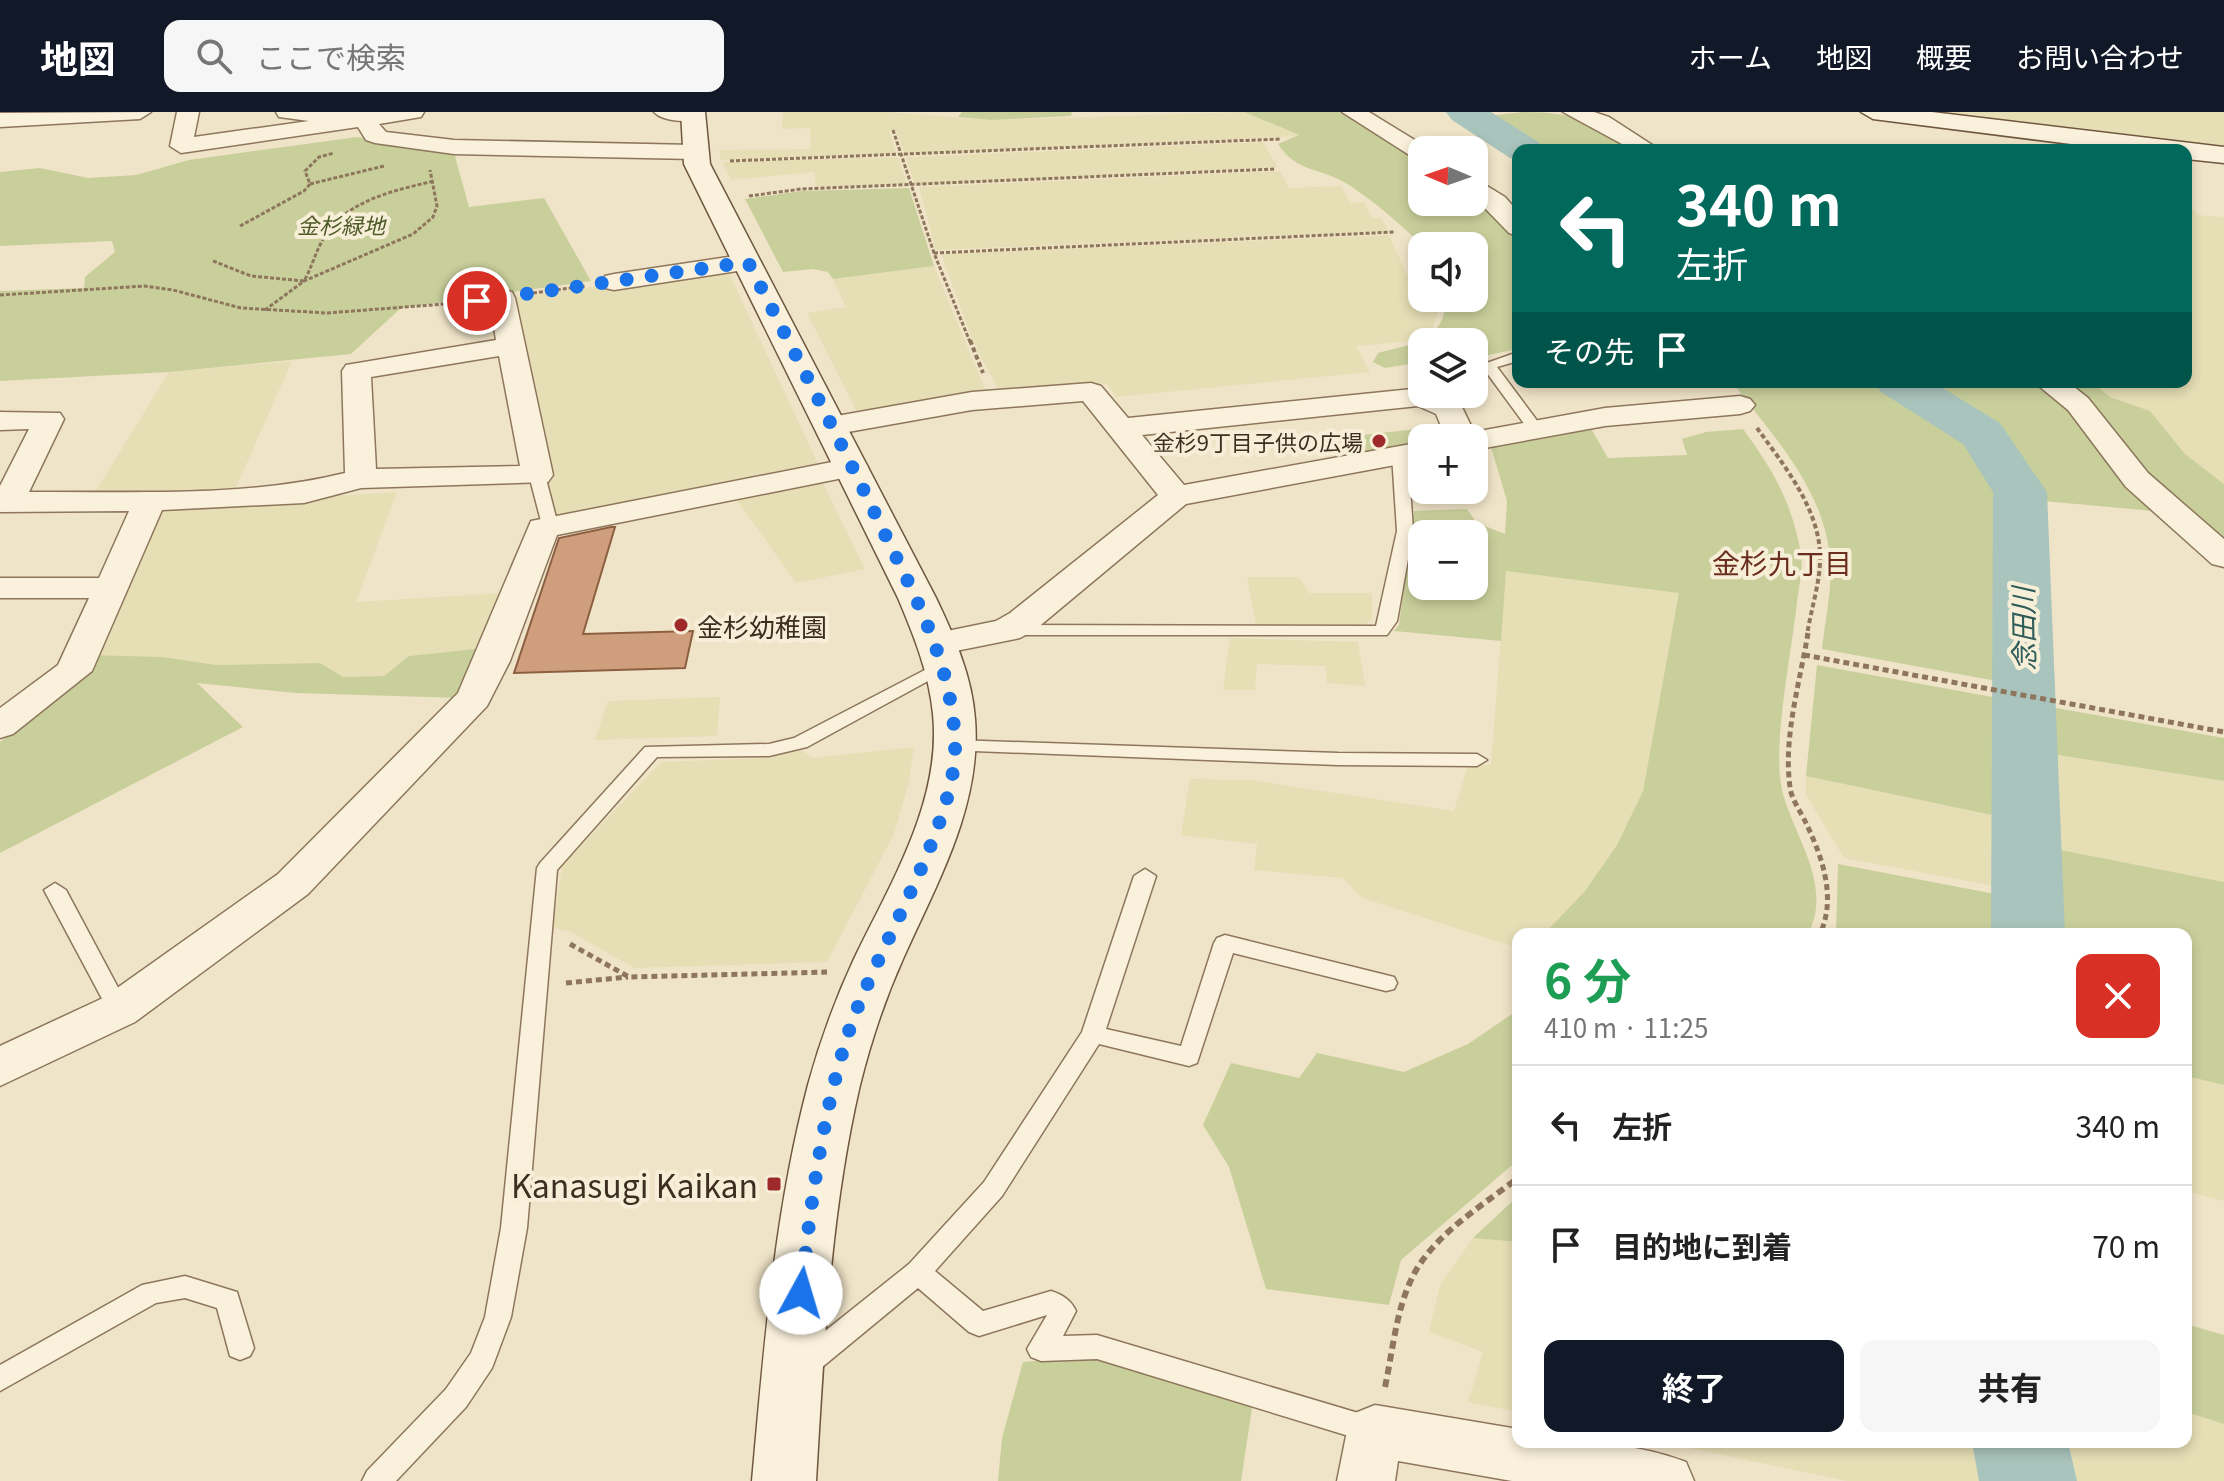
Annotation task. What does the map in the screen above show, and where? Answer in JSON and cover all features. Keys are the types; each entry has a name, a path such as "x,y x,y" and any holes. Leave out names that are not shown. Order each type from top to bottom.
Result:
{"main road":[{"path":"1873,112 2130,144"},
{"path":"684,113 696,158 842,446 940,654 955,746 948,788 933,838 870,973 831,1095 810,1210 784,1481"},
{"path":"2192,152 2224,155"}],"street":[{"path":"0,120 26,116 140,112"},
{"path":"188,112 181,146 413,112"},
{"path":"287,112 365,119"},
{"path":"1353,112 1408,145"},
{"path":"1574,112 1601,122 1639,144"},
{"path":"365,119 374,135 431,150 696,158"},
{"path":"1488,196 1512,221"},
{"path":"614,282 748,262"},
{"path":"0,421 49,419 4,502 150,501 304,493 361,479 537,475 502,298"},
{"path":"361,479 356,371 512,346"},
{"path":"2057,388 2078,404 2137,480 2224,557"},
{"path":"0,1068 45,1042 119,1010 293,884 474,698 492,661 543,528 842,446 972,401 1091,392 1176,496"},
{"path":"1488,439 1731,394"},
{"path":"1118,428 1422,397 1449,409 1455,424"},
{"path":"940,654 1007,630 1059,594 1136,525 1176,496 1408,454"},
{"path":"0,726 74,671 150,501"},
{"path":"0,588 109,588"},
{"path":"1370,1456 1665,1481"}],"lane":[{"path":"1512,358 1488,365 1536,430"},
{"path":"537,475 550,525"},
{"path":"1007,630 1381,631 1388,621 1405,531 1408,492"},
{"path":"377,1481 456,1398 482,1359 498,1317 514,1228 538,936 547,868 652,751 769,750 800,743 940,654"},
{"path":"955,746 1338,759 1477,760"},
{"path":"792,1375 918,1272 993,1189 1093,1034 1145,876"},
{"path":"55,890 119,1010"},
{"path":"1093,1034 1189,1057 1225,943 1386,983"},
{"path":"918,1272 979,1324 1051,1302 1063,1311 1041,1349 1097,1347 1370,1456"},
{"path":"0,1379 151,1293 185,1287 228,1300 240,1348"}],"path":[{"path":"893,130 934,253 995,401"},
{"path":"310,184 305,171 319,157 383,138"},
{"path":"696,158 902,155 1280,139"},
{"path":"240,226 292,199 310,184 431,150 437,206 433,217 413,234 304,281 264,310"},
{"path":"717,202 801,189 913,187 1275,169"},
{"path":"304,281 327,232 346,212 393,191 434,181"},
{"path":"934,253 1395,232"},
{"path":"213,261 251,276 304,281"},
{"path":"0,295 120,287 167,288 215,303 264,310 428,309 614,282"},
{"path":"1731,394 1791,475 1810,516 1820,554 1789,753 1790,790 1814,840 1828,884 1823,928"},
{"path":"1804,655 2224,732"},
{"path":"538,936 562,940 629,977"},
{"path":"536,985 629,977 870,973"},
{"path":"1370,1456 1400,1317 1415,1271 1462,1222 1512,1183"}],"shaded area":[{"path":"783,112 887,112 992,120 1244,112 1300,136 905,154 896,131 889,130 896,154 721,160 719,150 811,149 810,128 782,129"},
{"path":"1905,112 2224,112 2224,152 2192,148 2192,144 2160,144"},
{"path":"1263,142 1278,167 915,185 906,157"},
{"path":"898,157 907,184 815,187 815,172 731,180 722,162"},
{"path":"1280,171 1289,188 1341,186 1350,203 1364,202 1372,218 1381,218 1388,231 936,250 919,187"},
{"path":"2192,207 2196,215 2224,217 2224,484 2185,454 2150,411 2110,397 2099,388 2192,388"},
{"path":"1389,235 1408,277 1408,312 1438,312 1432,328 1408,328 1408,341 1356,346 1370,372 1116,397 1107,384 1002,396 973,342 941,254"},
{"path":"934,266 987,394 857,412 807,313 846,307 833,279"},
{"path":"727,269 820,468 555,516 512,298"},
{"path":"292,361 234,492 91,499 169,372"},
{"path":"821,479 865,569 796,583 735,497"},
{"path":"397,492 356,602 504,593 475,649 409,656 384,676 343,677 320,663 216,665 163,657 92,655 165,506"},
{"path":"1506,570 1680,593 1643,791 1617,845 1585,891 1550,928 1512,928 1512,946 1362,898 1343,878 1254,870 1257,844 1181,835 1190,779 1251,780 1454,811 1468,765 1491,765"},
{"path":"1247,577 1299,577 1309,593 1372,593 1372,618 1366,624 1351,627 1256,625"},
{"path":"1230,638 1358,642 1365,686 1327,683 1326,666 1257,664 1255,690 1223,690"},
{"path":"720,697 717,736 595,740 608,701"},
{"path":"914,747 908,786 894,834 827,962 634,968 571,932 553,928 562,866 661,762 763,758 801,750 812,758"},
{"path":"2039,752 2224,781 2224,882 2040,846"},
{"path":"1806,776 2011,819 2010,889 1844,858 1806,795"},
{"path":"2192,1077 2224,1085 2224,1201 2192,1193"},
{"path":"1473,1238 1512,1241 1512,1411 1468,1402 1483,1352 1429,1332 1440,1285"},
{"path":"2192,1414 2224,1424 2224,1481 2045,1481 2042,1448 2192,1448"},
{"path":"1690,1448 2003,1448 2005,1481 1847,1481"}],"green space":[{"path":"962,112 1072,112 1071,116 992,120 958,117"},
{"path":"1244,112 1344,112 1408,149 1408,216 1488,216 1488,205 1512,230 1512,350 1488,355 1488,328 1437,328 1444,312 1488,312 1488,232 1408,233 1346,183 1301,165 1278,144 1299,135"},
{"path":"1523,112 1558,114 1585,121 1630,144 1512,144 1512,149 1462,119"},
{"name":"金杉緑地","path":"357,137 453,149 469,207 544,198 591,281 401,308 351,354 169,372 0,381 0,291 84,288 85,277 115,252 112,241 0,246 0,172 40,168 88,178 136,175 189,160"},
{"path":"909,188 934,266 833,279 828,272 813,269 783,272 745,199 801,191"},
{"path":"1408,345 1408,364 1385,368 1373,362 1378,353"},
{"path":"1737,388 1898,388 1968,432 2011,492 2013,684 1822,649 1831,568 1825,532 1806,485 1779,442"},
{"path":"1916,388 2047,388 2071,405 2164,512 2032,500 1984,427"},
{"path":"2059,388 2099,388 2110,397 2150,411 2185,454 2224,484 2224,550"},
{"path":"1589,425 1608,458 1687,455 1682,439 1706,432 1743,429 1787,502 1801,554 1779,749 1782,790 1814,879 1815,916 1810,928 1550,928 1585,891 1617,845 1643,791 1679,593 1506,571 1501,641 1394,631 1399,625 1408,557 1408,600 1488,600 1488,527 1505,534 1507,501 1490,444"},
{"name":"金杉9丁目子供の広場","path":"1408,430 1408,447 1350,459 1333,438"},
{"path":"1467,509 1475,520 1413,520 1414,511"},
{"path":"475,649 481,655 461,698 296,693 197,683 243,727 0,853 0,742 94,670 92,655 163,657 216,665 320,663 343,677 384,676 409,656"},
{"path":"1817,665 2009,700 2011,819 1806,776"},
{"path":"2034,704 2224,738 2224,781 2039,752"},
{"path":"2040,846 2224,882 2224,1085 2192,1077 2192,928 2041,928"},
{"path":"1838,864 2011,897 2011,928 1836,928"},
{"path":"1512,1014 1512,1165 1401,1260 1389,1305 1266,1289 1229,1167 1203,1125 1231,1063 1299,1078 1317,1053 1404,1072 1468,1044"},
{"path":"1512,1202 1512,1241 1473,1238"},
{"path":"2192,1326 2224,1335 2224,1424 2192,1414"},
{"path":"1081,1357 1254,1395 1241,1481 998,1481 1002,1438 1023,1362"}],"building":[{"path":"615,527 583,634 693,631 685,668 514,673 559,538"}],"waterway":[{"name":"念田川","path":"1465,112 1515,144"},
{"name":"念田川","path":"1908,388 1982,434 2020,492 2028,928"},
{"name":"念田川","path":"2021,1448 2028,1481"}],"place":[{"name":"金杉9丁目子供の広場","path":"1379,441"},
{"name":"金杉幼稚園","path":"681,625"},
{"name":"Kanasugi Kaikan","path":"774,1184"}],"district":[{"name":"金杉九丁目","path":"1782,562"}],"route":[{"path":"477,301 748,262 861,484 944,665 950,689 955,746 948,788 933,838 870,973 837,1072 810,1210 801,1293"}]}
